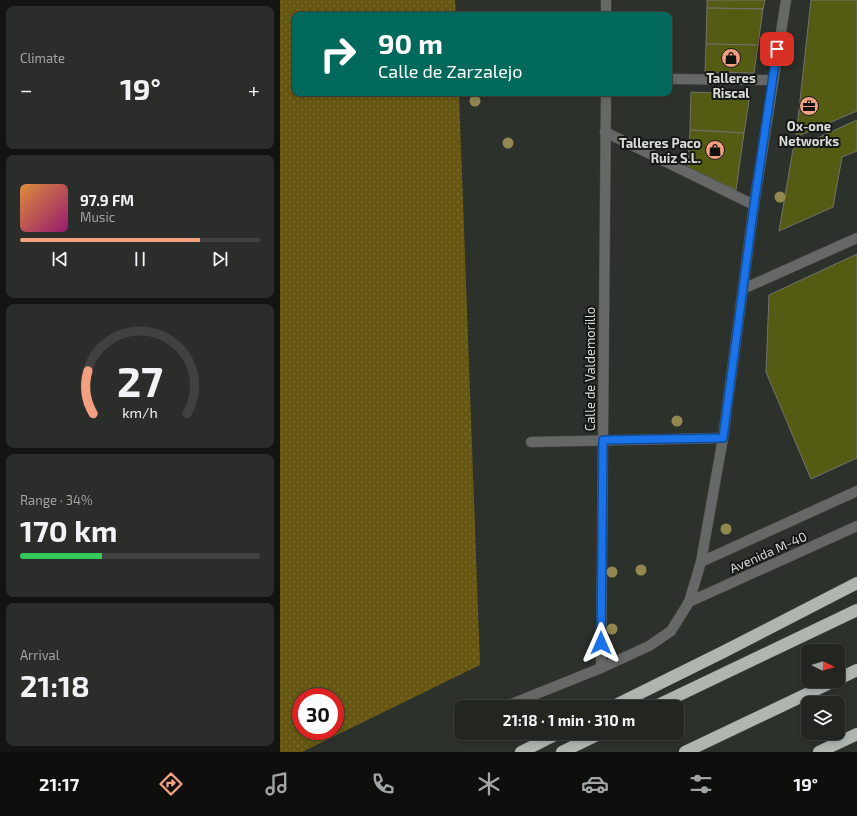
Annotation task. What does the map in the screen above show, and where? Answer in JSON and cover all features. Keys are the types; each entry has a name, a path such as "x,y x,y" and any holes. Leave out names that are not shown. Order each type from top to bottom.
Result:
{"highway":[{"path":"626,700 857,583"},
{"path":"669,700 857,610"},
{"path":"845,676 857,670"},
{"path":"685,752 819,688"},
{"path":"819,752 857,734"},
{"path":"521,752 545,740"},
{"path":"562,752 587,740"}],"street":[{"path":"606,0 606,12"},
{"path":"521,700 601,668 649,646 671,631 689,602 701,562 723,438 754,205 786,0"},
{"path":"672,79 773,80"},
{"name":"Calle de Valdemorillo","path":"601,668 606,96"},
{"path":"605,132 754,205"},
{"path":"743,289 857,238"},
{"path":"531,442 723,438"},
{"name":"Avenida M-40","path":"701,562 857,492"},
{"name":"Avenida M-40","path":"689,602 857,526"}],"shaded area":[{"path":"280,0 455,0 456,12 292,12 292,96 459,96 480,665 344,731 344,688 292,688 292,740 327,740 302,752 280,752"}],"building":[{"path":"707,0 765,0 763,9 707,8"},
{"path":"811,0 857,0 857,111 796,137"},
{"path":"707,8 763,9 758,45 706,44"},
{"name":"Talleres Riscal","path":"706,44 758,45 754,73 705,72"},
{"path":"691,92 750,94 744,133 690,130"},
{"path":"857,120 857,151 842,157 833,207 779,231 793,149"},
{"name":"Talleres Paco Ruiz S.L.","path":"690,130 744,133 736,190 688,168"},
{"path":"857,254 857,458 811,479 766,372 769,295"}],"place":[{"name":"Talleres Riscal","path":"731,58"},
{"name":"Ox-one Networks","path":"809,106"},
{"name":"Talleres Paco Ruiz S.L.","path":"715,150"}],"route":[{"path":"601,643 603,440 723,438 754,205 777,49"}]}
